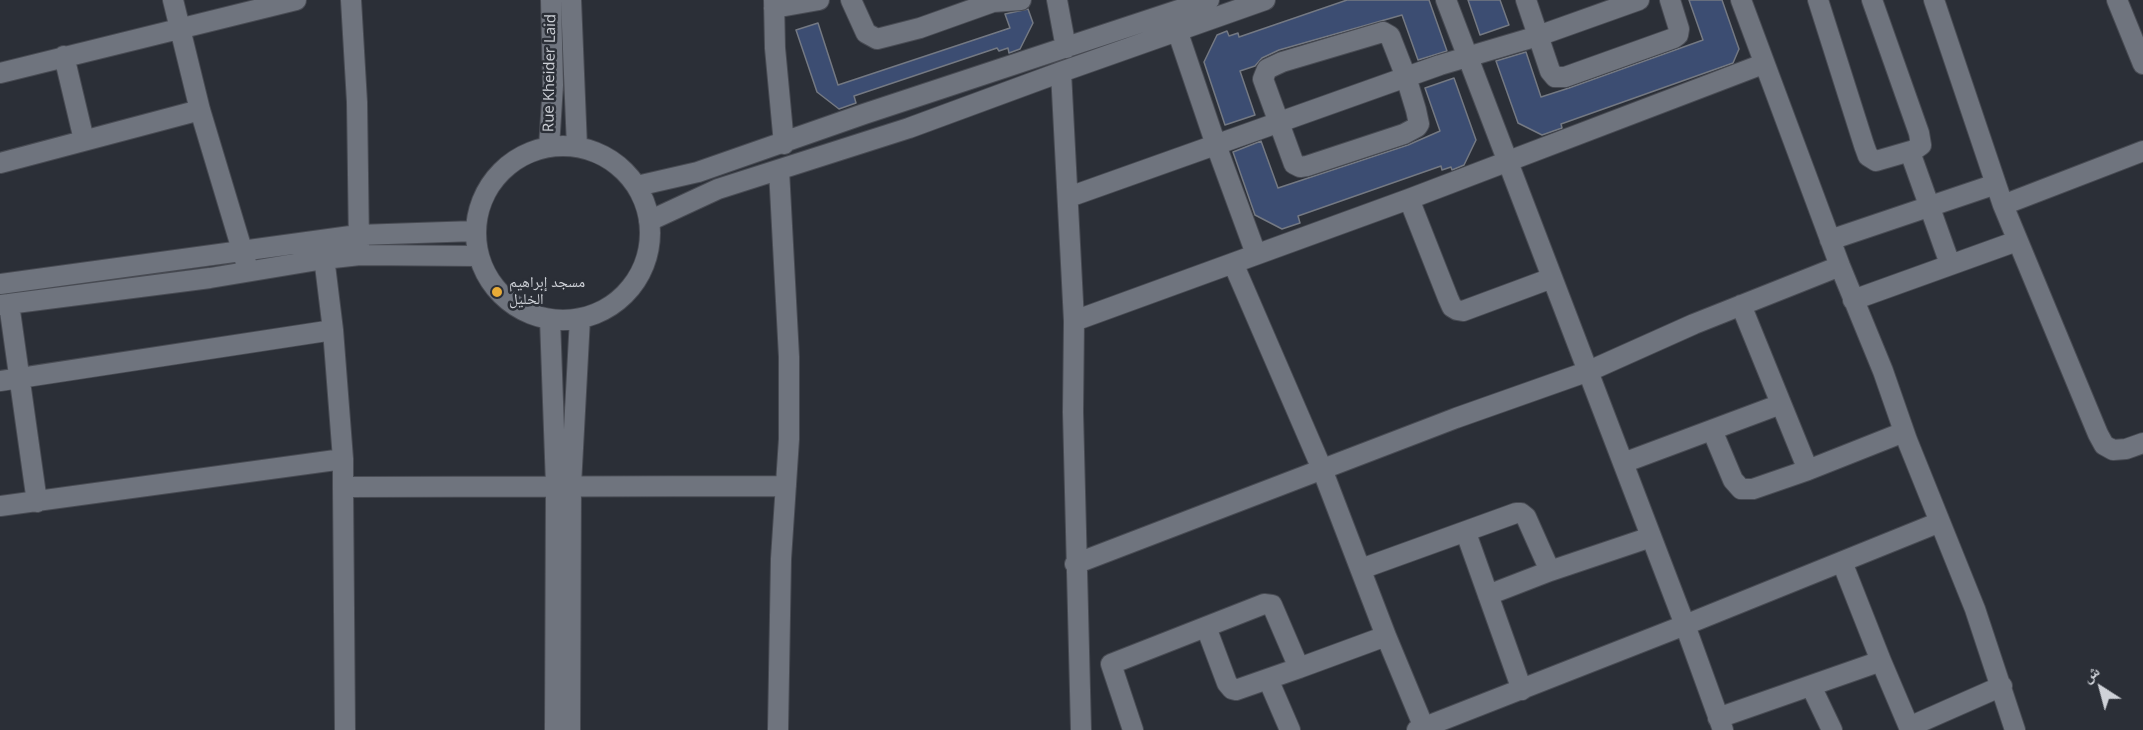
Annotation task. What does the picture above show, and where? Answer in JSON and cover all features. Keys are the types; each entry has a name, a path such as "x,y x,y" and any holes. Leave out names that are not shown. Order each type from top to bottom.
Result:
{"street":[{"path":"173,0 200,110 249,272"},
{"path":"0,73 296,0"},
{"path":"351,0 357,102 360,255"},
{"name":"Rue Kheider Laid","path":"549,147 553,84 551,0"},
{"name":"Rue Kheider Laid","path":"571,0 577,147"},
{"path":"784,144 775,48 774,4 819,0"},
{"path":"852,0 866,33 877,39 920,28 993,1 1021,0"},
{"path":"1057,0 1066,48"},
{"path":"637,186 698,172 784,144 864,114 1209,0"},
{"path":"649,221 718,189 909,128 1265,0"},
{"path":"1446,0 1686,625 1720,724 1811,686 1881,662"},
{"path":"1526,0 1555,77 1565,77 1678,35 1679,29 1670,0"},
{"path":"1069,197 1406,77 1538,36 1639,0"},
{"path":"1741,0 1853,300 1883,371 1904,432 1975,609 2015,730"},
{"path":"1818,0 1868,156 1876,161 1910,152 1921,145 1872,0"},
{"path":"1934,0 2003,206 2098,434 2104,445 2113,450 2126,449 2143,443"},
{"path":"2116,0 2143,64"},
{"path":"1177,30 1256,254"},
{"path":"1383,32 1390,36 1406,77 1419,124 1417,128 1299,167 1292,161 1280,123 1263,79 1264,73 1272,65 1383,32"},
{"path":"64,56 84,140"},
{"path":"1074,321 1409,199 1763,64"},
{"path":"1061,72 1074,321 1072,412 1080,730"},
{"path":"0,163 200,110"},
{"path":"549,147 577,147 600,154 621,168 637,186 649,221 649,247 641,272 626,294 605,309 580,318 550,319 526,312 505,298 488,279 478,256 476,231 482,201 497,176 520,157 549,147"},
{"path":"2003,206 2143,151"},
{"path":"1910,152 1950,264"},
{"path":"778,730 781,559 789,439 789,357 779,170"},
{"path":"1830,240 1996,184"},
{"path":"1409,199 1448,298 1452,307 1457,310 1463,311 1552,278"},
{"path":"37,502 9,380 5,305 249,272 323,250 358,235 476,231"},
{"path":"1853,300 2017,241"},
{"path":"323,250 333,330 343,459 345,730"},
{"path":"0,284 243,252 323,250 360,255 478,256"},
{"path":"1233,263 1322,469 1422,729 1940,522"},
{"path":"1075,564 1456,418 1588,371 1694,324 1840,266"},
{"path":"1742,305 1808,470"},
{"path":"555,730 564,485 580,318"},
{"path":"550,319 564,485 570,730"},
{"path":"9,380 333,330"},
{"path":"1623,463 1781,404"},
{"path":"1712,430 1733,480 1741,489 1753,489 1808,470 1904,432"},
{"path":"0,506 343,459"},
{"path":"343,487 786,486"},
{"path":"1361,569 1521,513 1526,517 1550,571"},
{"path":"1466,533 1522,690"},
{"path":"1488,595 1550,571 1651,537"},
{"path":"1842,562 1904,729 2002,686"},
{"path":"1079,676 1264,604 1272,605 1299,668"},
{"path":"1206,627 1229,687 1236,690 1386,636"},
{"path":"1111,664 1133,730"},
{"path":"1268,679 1290,730"},
{"path":"1811,686 1832,730"}],"building":[{"path":"1347,0 1429,0 1447,51 1418,60 1402,15 1279,50 1262,58 1255,66 1240,71 1255,115 1225,125 1204,62 1217,35 1227,31 1229,36 1238,33 1239,37"},
{"path":"1468,0 1500,0 1509,25 1480,35"},
{"path":"1689,0 1722,0 1739,49 1733,63 1561,124 1562,128 1542,135 1518,123 1496,61 1526,52 1541,97 1703,40"},
{"path":"1028,9 1033,23 1020,49 1009,53 1008,48 999,51 997,48 854,96 856,103 839,109 817,92 796,30 818,23 838,85 1010,28 1005,14"},
{"path":"1454,78 1476,140 1464,165 1452,170 1451,167 1442,170 1441,166 1298,216 1300,223 1282,229 1255,215 1233,152 1261,141 1278,188 1408,145 1440,131 1425,88"}],"place":[{"name":"مسجد إبراهيم الخليل","path":"497,292"}]}
